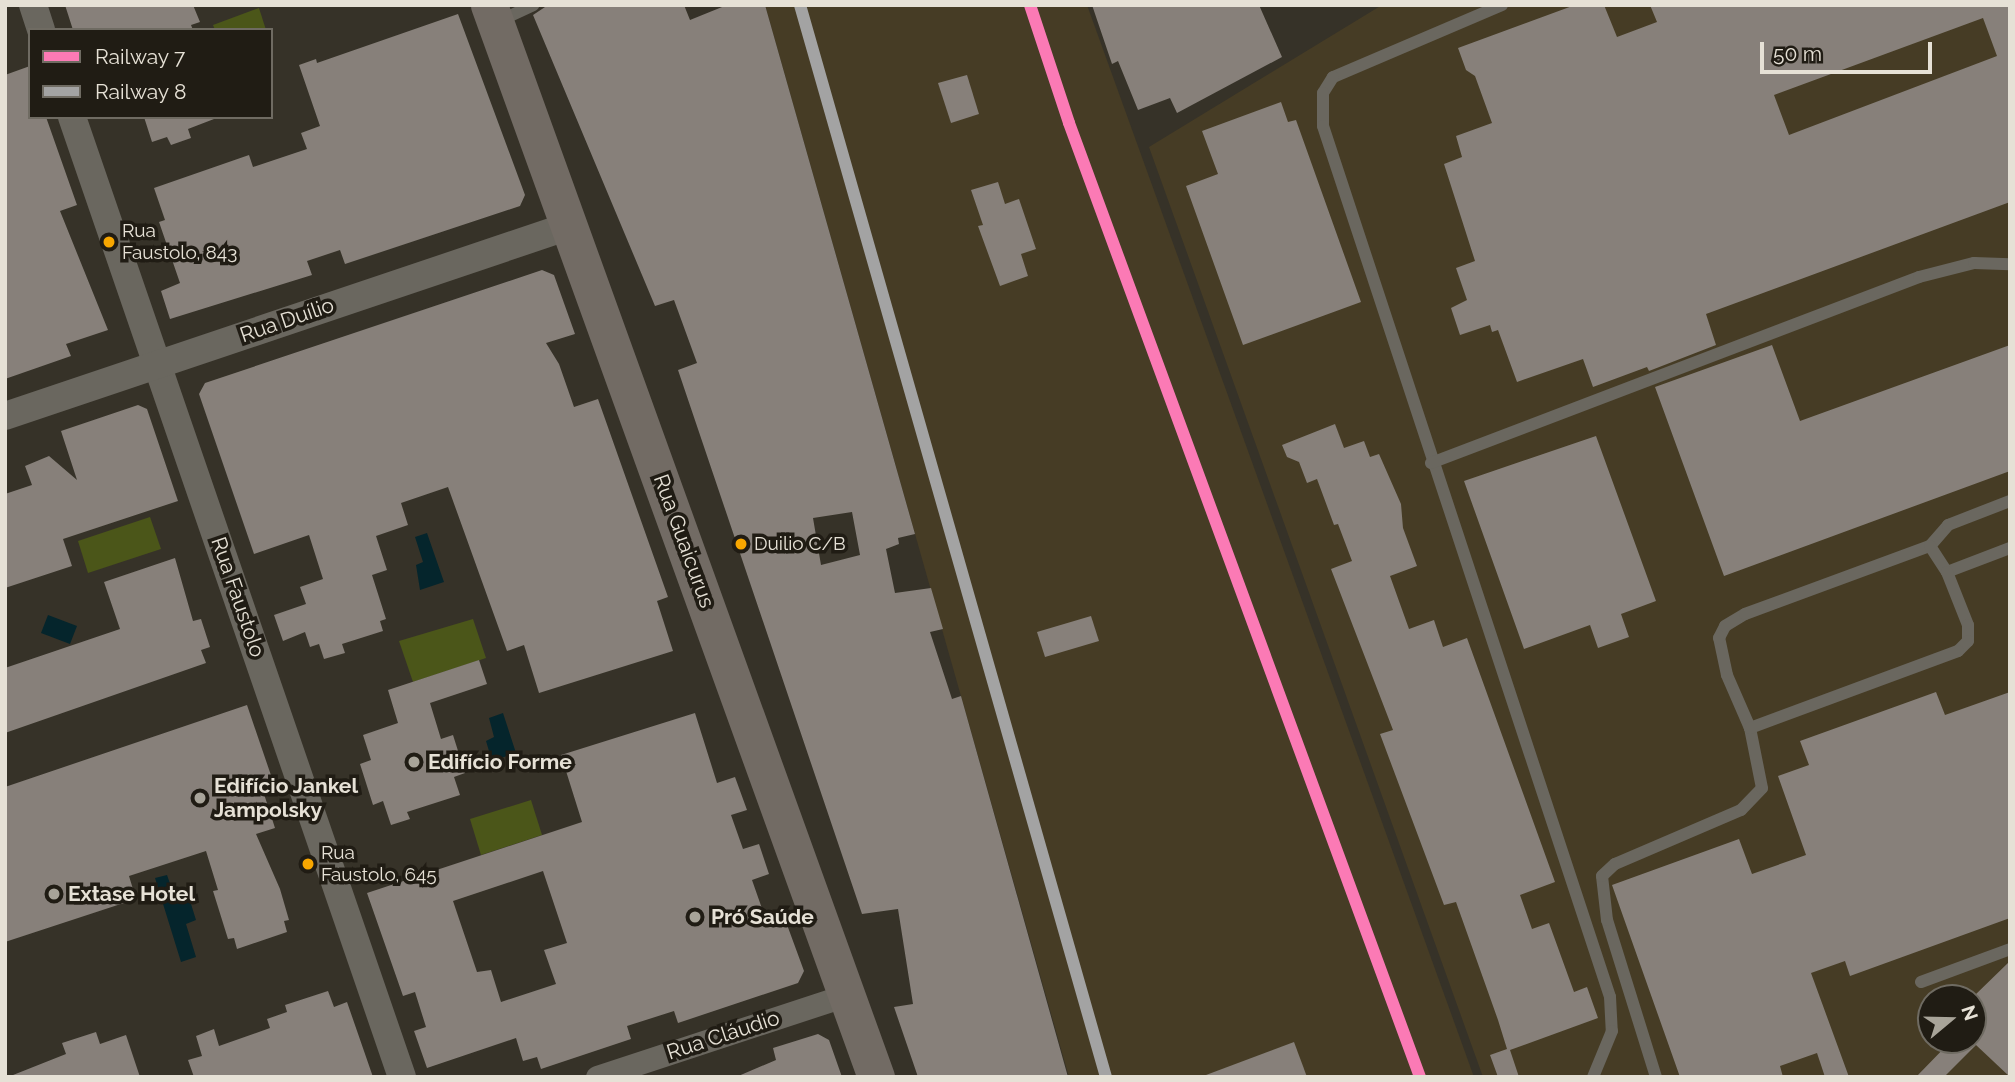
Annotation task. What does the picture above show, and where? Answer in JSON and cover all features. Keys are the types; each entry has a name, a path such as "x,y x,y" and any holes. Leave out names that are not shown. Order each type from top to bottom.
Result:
{"main road":[{"name":"Rua Guaicurus","path":"492,14 849,993 876,1077"}],"street":[{"path":"33,5 40,28"},
{"name":"Rua Faustolo","path":"73,119 402,1077"},
{"name":"Rua Duílio","path":"5,416 569,226"},
{"name":"Rua Cláudio","path":"597,1077 849,993"}],"lane":[{"path":"492,14 533,5"},
{"path":"1502,5 1353,65 1333,77 1323,93 1323,126 1431,463 1609,997 1612,1031 1593,1077"},
{"path":"1431,463 1919,277 1974,263 2010,264"},
{"path":"1656,1077 1607,920 1602,876 1615,864 1754,801 1762,788 1761,773 1749,728 1727,676 1718,638 1725,626 1745,614 1930,546 1948,525 2010,501"},
{"path":"1749,728 1958,651 1968,641 1968,625 1947,572 1930,546"},
{"path":"1947,572 2010,548"},
{"path":"1921,982 2010,949"}],"shaded area":[{"path":"765,5 1087,5 1474,1077 1069,1077"},
{"path":"1382,5 2010,5 2010,1077 1483,1077 1149,147"}],"green space":[{"path":"259,8 265,28 214,28 213,25"},
{"path":"150,517 161,549 88,573 78,541"},
{"path":"473,619 486,658 413,682 399,641"},
{"path":"531,800 542,835 481,855 470,819"}],"water":[{"path":"427,533 444,582 420,590 416,565 423,562 415,537"},
{"path":"48,615 77,626 70,644 41,633"},
{"path":"503,713 516,753 492,761 486,741 494,737 489,718"},
{"path":"167,875 174,895 187,891 196,920 186,924 196,957 181,962 155,878"}],"building":[{"path":"65,5 193,5 200,22 191,25 192,28 72,28"},
{"path":"548,5 684,5 690,20 727,5 765,5 915,534 898,538 899,544 886,549 895,593 931,588 943,629 930,632 952,699 961,696 1068,1077 918,1077 894,1007 913,1004 898,909 862,914 678,370 697,363 674,300 655,306 533,15","holes":["852,512 860,555 821,565 813,518"]},
{"path":"1092,5 1259,5 1282,57 1177,113 1170,98 1138,110 1118,61 1112,64"},
{"path":"1575,5 1604,5 1617,37 1657,22 1650,5 2010,5 2010,202 1706,314 1716,345 1649,371 1647,367 1593,387 1583,359 1517,382 1498,330 1492,332 1490,325 1460,335 1451,308 1467,300 1456,268 1475,261 1444,164 1462,157 1456,136 1492,123 1475,76 1466,70 1458,48","holes":["1983,18 1997,56 1789,135 1774,95"]},
{"path":"458,14 525,195 520,206 345,264 340,250 307,261 312,275 170,319 161,291 180,283 159,222 165,220 154,188 249,155 253,167 307,149 301,133 320,126 299,65 316,59 317,63"},
{"path":"28,67 28,119 47,119 77,205 60,211 108,330 66,344 71,356 5,379 5,75"},
{"path":"967,75 979,114 951,123 938,83"},
{"path":"1281,102 1288,122 1296,120 1361,302 1243,345 1186,186 1218,174 1202,131"},
{"path":"145,119 214,119 188,129 191,138 171,145 167,137 152,142"},
{"path":"998,182 1005,204 1019,199 1036,249 1021,254 1028,276 1000,286 978,226 983,225 971,190"},
{"path":"542,270 554,275 575,334 546,343 559,364 574,407 598,399 668,597 657,601 673,651 539,693 524,645 507,651 448,487 401,503 408,525 376,536 387,570 372,575 386,619 380,621 383,631 342,644 345,653 324,659 319,644 310,647 305,632 283,641 274,615 306,604 300,587 323,579 309,535 254,554 199,394 205,383"},
{"path":"1772,345 1800,421 2010,345 2010,471 1724,576 1655,387"},
{"path":"138,405 147,409 178,501 63,539 72,566 5,588 5,494 32,485 25,466 49,456 77,480 61,431"},
{"path":"1335,424 1344,448 1364,441 1370,457 1379,454 1401,504 1403,528 1417,566 1390,576 1409,629 1434,620 1443,647 1467,638 1555,882 1520,895 1532,929 1549,923 1574,992 1587,987 1598,1018 1510,1050 1519,1077 1498,1077 1490,1055 1507,1049 1498,1020 1456,902 1444,905 1380,734 1393,730 1331,569 1352,561 1338,524 1334,525 1317,479 1307,483 1299,462 1287,457 1282,445"},
{"path":"1596,436 1656,601 1621,614 1629,637 1598,648 1590,625 1524,649 1464,481"},
{"path":"175,558 193,621 201,619 210,647 201,650 206,663 5,733 5,668 120,629 104,582"},
{"path":"1091,616 1099,641 1045,657 1037,632"},
{"path":"479,660 487,684 430,703 441,739 453,735 465,773 454,777 460,795 407,812 410,819 391,825 383,801 373,805 360,764 371,760 363,735 398,723 388,690"},
{"path":"1936,692 1945,715 2010,692 2010,918 1850,976 1845,961 1811,973 1849,1077 1825,1077 1817,1053 1780,1066 1783,1077 1680,1077 1612,885 1739,839 1752,874 1806,855 1778,776 1809,765 1800,741"},
{"path":"247,705 276,790 264,794 275,828 256,834 280,889 289,920 284,921 287,932 237,949 234,938 228,939 213,891 218,890 206,851 129,876 136,899 5,942 5,787"},
{"path":"695,713 717,783 735,777 747,810 731,815 743,849 759,844 769,874 752,880 765,917 782,911 804,971 798,983 678,1023 674,1011 627,1026 631,1039 541,1069 537,1057 523,1061 516,1038 427,1068 414,1031 426,1027 415,992 403,996 367,893 582,822 561,755","holes":["543,871 567,943 544,950 556,984 501,1002 491,970 477,972 453,901"]},
{"path":"2010,961 2010,1077 1986,1054 1986,984"},
{"path":"328,991 334,1007 347,1002 373,1077 194,1077 188,1060 202,1056 196,1036 214,1029 219,1046 270,1028 267,1019 287,1012 285,1005"},
{"path":"96,1032 100,1044 126,1035 140,1077 8,1077 66,1054 62,1043"},
{"path":"818,1034 829,1040 842,1077 736,1077 776,1060 773,1048"},
{"path":"1294,1042 1307,1077 1206,1077 1206,1075"},
{"path":"1938,1054 1967,1054 1944,1077 1916,1077"}],"rail line":[{"name":"8","path":"800,5 1106,1077"},
{"name":"7","path":"1030,5 1069,123 1420,1077"}],"place":[{"name":"Rua Faustolo, 843","path":"109,242"},
{"name":"Duilio C/B","path":"741,544"},
{"name":"Edifício Forme","path":"414,762"},
{"name":"Edifício Jankel Jampolsky","path":"200,798"},
{"name":"Rua Faustolo, 645","path":"308,864"},
{"name":"Extase Hotel","path":"54,894"},
{"name":"Pró Saúde","path":"695,917"}]}
